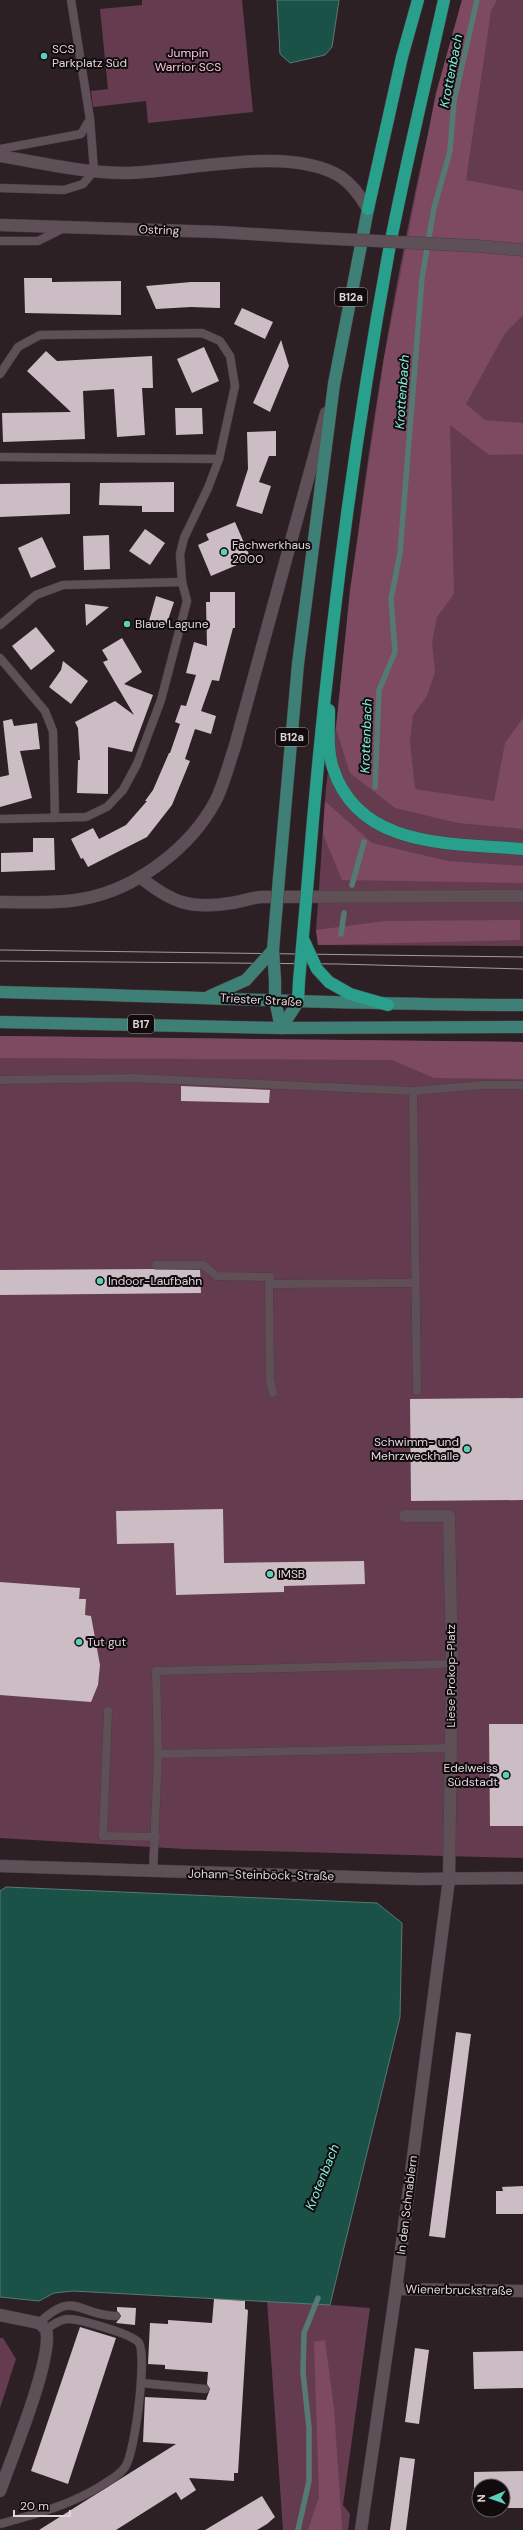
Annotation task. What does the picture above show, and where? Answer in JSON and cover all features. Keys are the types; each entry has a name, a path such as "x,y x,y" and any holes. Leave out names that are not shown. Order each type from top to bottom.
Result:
{"highway":[{"path":"402,57 410,0"},
{"path":"368,209 402,57 418,0"},
{"path":"298,1002 319,741 347,514 389,251 444,0"},
{"path":"437,32 449,0"},
{"path":"328,666 329,741 332,767 349,800 373,822 398,835 428,841 523,849"},
{"path":"303,936 317,969 329,982 350,994 388,1005"}],"main road":[{"name":"B12a","path":"275,1000 273,950 298,664 334,384 368,209"},
{"path":"208,997 246,980 273,950"},
{"name":"Triester Straße","path":"0,992 208,997 388,1005 523,1005"},
{"path":"275,1000 281,1028"},
{"path":"281,1028 298,1002"},
{"name":"B17","path":"0,1022 281,1028 523,1027"}],"street":[{"path":"0,156 94,171 151,172 222,164 274,161 296,163 319,168 341,177 357,191 368,209"},
{"name":"Ostring","path":"0,225 219,232 477,246 523,250"},
{"path":"0,902 59,902 84,899 103,893 140,877 167,859 203,822 216,799 235,746 334,384"},
{"path":"140,877 176,901 199,906 232,903 261,897 523,896"},
{"name":"Liese Prokop-Platz","path":"405,1516 449,1516 452,1664 449,1879"},
{"name":"Johann-Steinböck-Straße","path":"0,1866 153,1873 449,1879 523,1878"},
{"name":"In den Schnablern","path":"361,2530 396,2289 449,1879"},
{"name":"Wienerbruckstraße","path":"396,2289 523,2291"},
{"path":"0,2315 42,2326 48,2341 43,2367 0,2491"}],"lane":[{"path":"0,188 64,190 83,184 94,171 90,119 71,0"},
{"path":"0,149 81,134 90,119"},
{"path":"0,241 38,241 65,228"},
{"path":"0,374 18,347 40,335 202,333 220,341 230,356 235,386 219,459 208,488 184,538 180,554 182,582 187,601 161,700 137,764 123,790 107,807 86,817 0,819"},
{"path":"0,457 219,459"},
{"path":"0,625 36,595 63,585 182,582"},
{"path":"0,658 45,711 53,731 55,818"},
{"path":"0,1080 132,1078 413,1091 484,1085 523,1085"},
{"path":"413,1091 416,1391"},
{"path":"156,1265 203,1265 217,1276 270,1277 270,1380 274,1393"},
{"path":"270,1285 415,1283"},
{"path":"153,1873 156,1837 158,1754 156,1670 452,1664"},
{"path":"108,1711 104,1836 156,1837"},
{"path":"158,1754 451,1748"},
{"path":"42,2326 54,2308 66,2304 104,2315 116,2316"},
{"path":"0,2524 72,2503 122,2471 132,2453 140,2383 142,2354 140,2344 133,2338 73,2319 42,2326"},
{"path":"140,2383 205,2389"}],"green space":[{"name":"Jumpin Warrior SCS","path":"142,0 242,0 253,112 148,123 146,101 93,107 91,91 108,89 100,9 142,5"},
{"path":"462,0 523,0 523,946 318,945 316,930 326,788 337,718 370,447 400,266 418,177"},
{"path":"0,1036 523,1042 523,1858 184,1849 0,1838"},
{"path":"267,2300 370,2308 343,2505 350,2514 348,2530 283,2530"},
{"path":"0,2338 3,2338 16,2359 0,2408"}],"shaded area":[{"path":"462,0 497,0 491,11 466,180 523,191 523,315 505,333 466,404 485,420 523,423 523,454 489,455 450,425 454,594 437,617 432,642 435,672 427,696 413,715 410,741 415,789 494,801 505,743 523,718 523,829 458,823 395,808 350,773 336,729 350,590 384,358 436,93"},
{"path":"325,801 372,843 448,861 523,866 523,883 342,880 323,834"},
{"path":"520,920 520,940 318,945 316,930 385,921"},
{"path":"0,1036 523,1042 523,1079 434,1078 392,1060 0,1058"},
{"path":"325,2340 334,2409 342,2530 308,2530 319,2497 314,2342"}],"water":[{"path":"277,0 339,0 332,47 325,55 290,63 280,54"},
{"path":"6,1887 377,1903 402,1923 400,2017 330,2305 73,2291 54,2293 39,2301 0,2297 0,1891"}],"building":[{"path":"24,278 52,278 52,282 121,281 121,315 25,313"},
{"path":"191,282 220,282 220,308 191,307 156,309 146,286"},
{"path":"242,308 273,322 265,339 234,324"},
{"path":"281,340 289,366 270,412 253,403"},
{"path":"204,347 219,381 192,393 177,359"},
{"path":"46,351 57,361 152,356 153,388 142,388 145,435 117,437 114,389 83,391 85,439 3,442 2,413 71,412 27,371"},
{"path":"175,408 202,408 203,434 176,435"},
{"path":"276,431 276,456 269,456 259,482 271,486 262,514 236,506 248,469 247,432"},
{"path":"174,482 174,512 142,512 142,506 99,505 100,483"},
{"path":"70,483 70,514 0,517 0,484"},
{"name":"Fachwerkhaus 2000","path":"235,522 251,559 211,576 198,545 209,540 206,534"},
{"path":"145,529 165,543 150,565 129,551"},
{"path":"109,535 110,569 84,570 83,536"},
{"path":"42,537 56,567 31,578 18,548"},
{"path":"210,592 235,592 235,628 233,628 219,681 212,680 201,711 216,716 211,734 195,729 185,759 190,761 172,805 147,837 88,867 83,858 81,859 71,839 93,828 99,839 126,825 147,801 145,801 153,790 170,753 180,724 175,722 181,705 186,706 196,675 186,673 194,642 207,646 206,602 210,602"},
{"path":"156,596 174,602 166,626 149,621"},
{"path":"85,604 109,607 86,626"},
{"path":"36,627 55,651 31,670 12,646"},
{"path":"122,638 142,672 124,684 153,695 132,752 108,747 108,794 77,793 78,760 80,760 78,728 75,722 115,701 134,715 103,662 108,660 102,650"},
{"path":"63,661 88,681 71,704 49,687 61,670"},
{"path":"12,719 14,726 37,723 40,749 20,751 32,798 0,807 0,777 9,775 3,721"},
{"path":"33,838 54,838 55,870 1,872 1,853 33,852"},
{"path":"181,1086 270,1090 269,1103 181,1101"},
{"name":"Indoor-Laufbahn","path":"0,1270 200,1270 201,1293 0,1295"},
{"name":"Schwimm- und Mehrzweckhalle","path":"523,1398 523,1500 411,1501 410,1399"},
{"path":"223,1509 224,1563 364,1561 365,1584 284,1586 284,1592 176,1595 174,1543 117,1544 116,1511"},
{"path":"0,1582 80,1588 79,1599 86,1599 85,1615 91,1616 100,1665 98,1685 91,1702 0,1695"},
{"name":"Edelweiss Südstadt","path":"489,1724 523,1724 523,1826 490,1826"},
{"path":"456,2032 471,2034 445,2238 429,2236"},
{"path":"523,2186 523,2214 496,2214 496,2191 503,2191 502,2187"},
{"path":"214,2299 245,2301 245,2309 248,2310 238,2473 234,2473 234,2481 189,2478 196,2490 181,2500 176,2492 116,2530 39,2530 176,2444 143,2442 145,2397 206,2400 210,2389 207,2384 208,2372 165,2369 165,2365 148,2364 150,2323 168,2324 168,2320 212,2323"},
{"path":"117,2307 136,2308 135,2325 116,2323 121,2316 117,2311"},
{"path":"80,2327 116,2338 68,2484 31,2471"},
{"path":"415,2348 429,2350 419,2424 405,2422"},
{"path":"523,2351 523,2388 474,2389 473,2352"},
{"path":"400,2457 415,2459 406,2530 390,2530"},
{"path":"523,2471 523,2508 511,2508 511,2478 474,2478 474,2472"},
{"path":"262,2496 275,2517 257,2530 205,2530"}],"waterway":[{"name":"Krottenbach","path":"375,787 379,690 395,652 391,599 400,553 422,278 434,208 450,151 454,101 477,0"},
{"name":"Krottenbach","path":"352,885 364,842"},
{"name":"Krottenbach","path":"341,934 344,913"},
{"name":"Krotenbach","path":"298,2530 309,2481 309,2428 303,2372 304,2333 318,2298"}],"tram line":[{"path":"0,950 523,957"},
{"path":"0,961 338,964 523,969"}],"place":[{"name":"SCS Parkplatz Süd","path":"44,56"},
{"name":"Fachwerkhaus 2000","path":"224,552"},
{"name":"Blaue Lagune","path":"127,624"},
{"name":"Indoor-Laufbahn","path":"100,1281"},
{"name":"Schwimm- und Mehrzweckhalle","path":"467,1449"},
{"name":"IMSB","path":"270,1574"},
{"name":"Tut gut","path":"79,1642"},
{"name":"Edelweiss Südstadt","path":"506,1775"}]}
